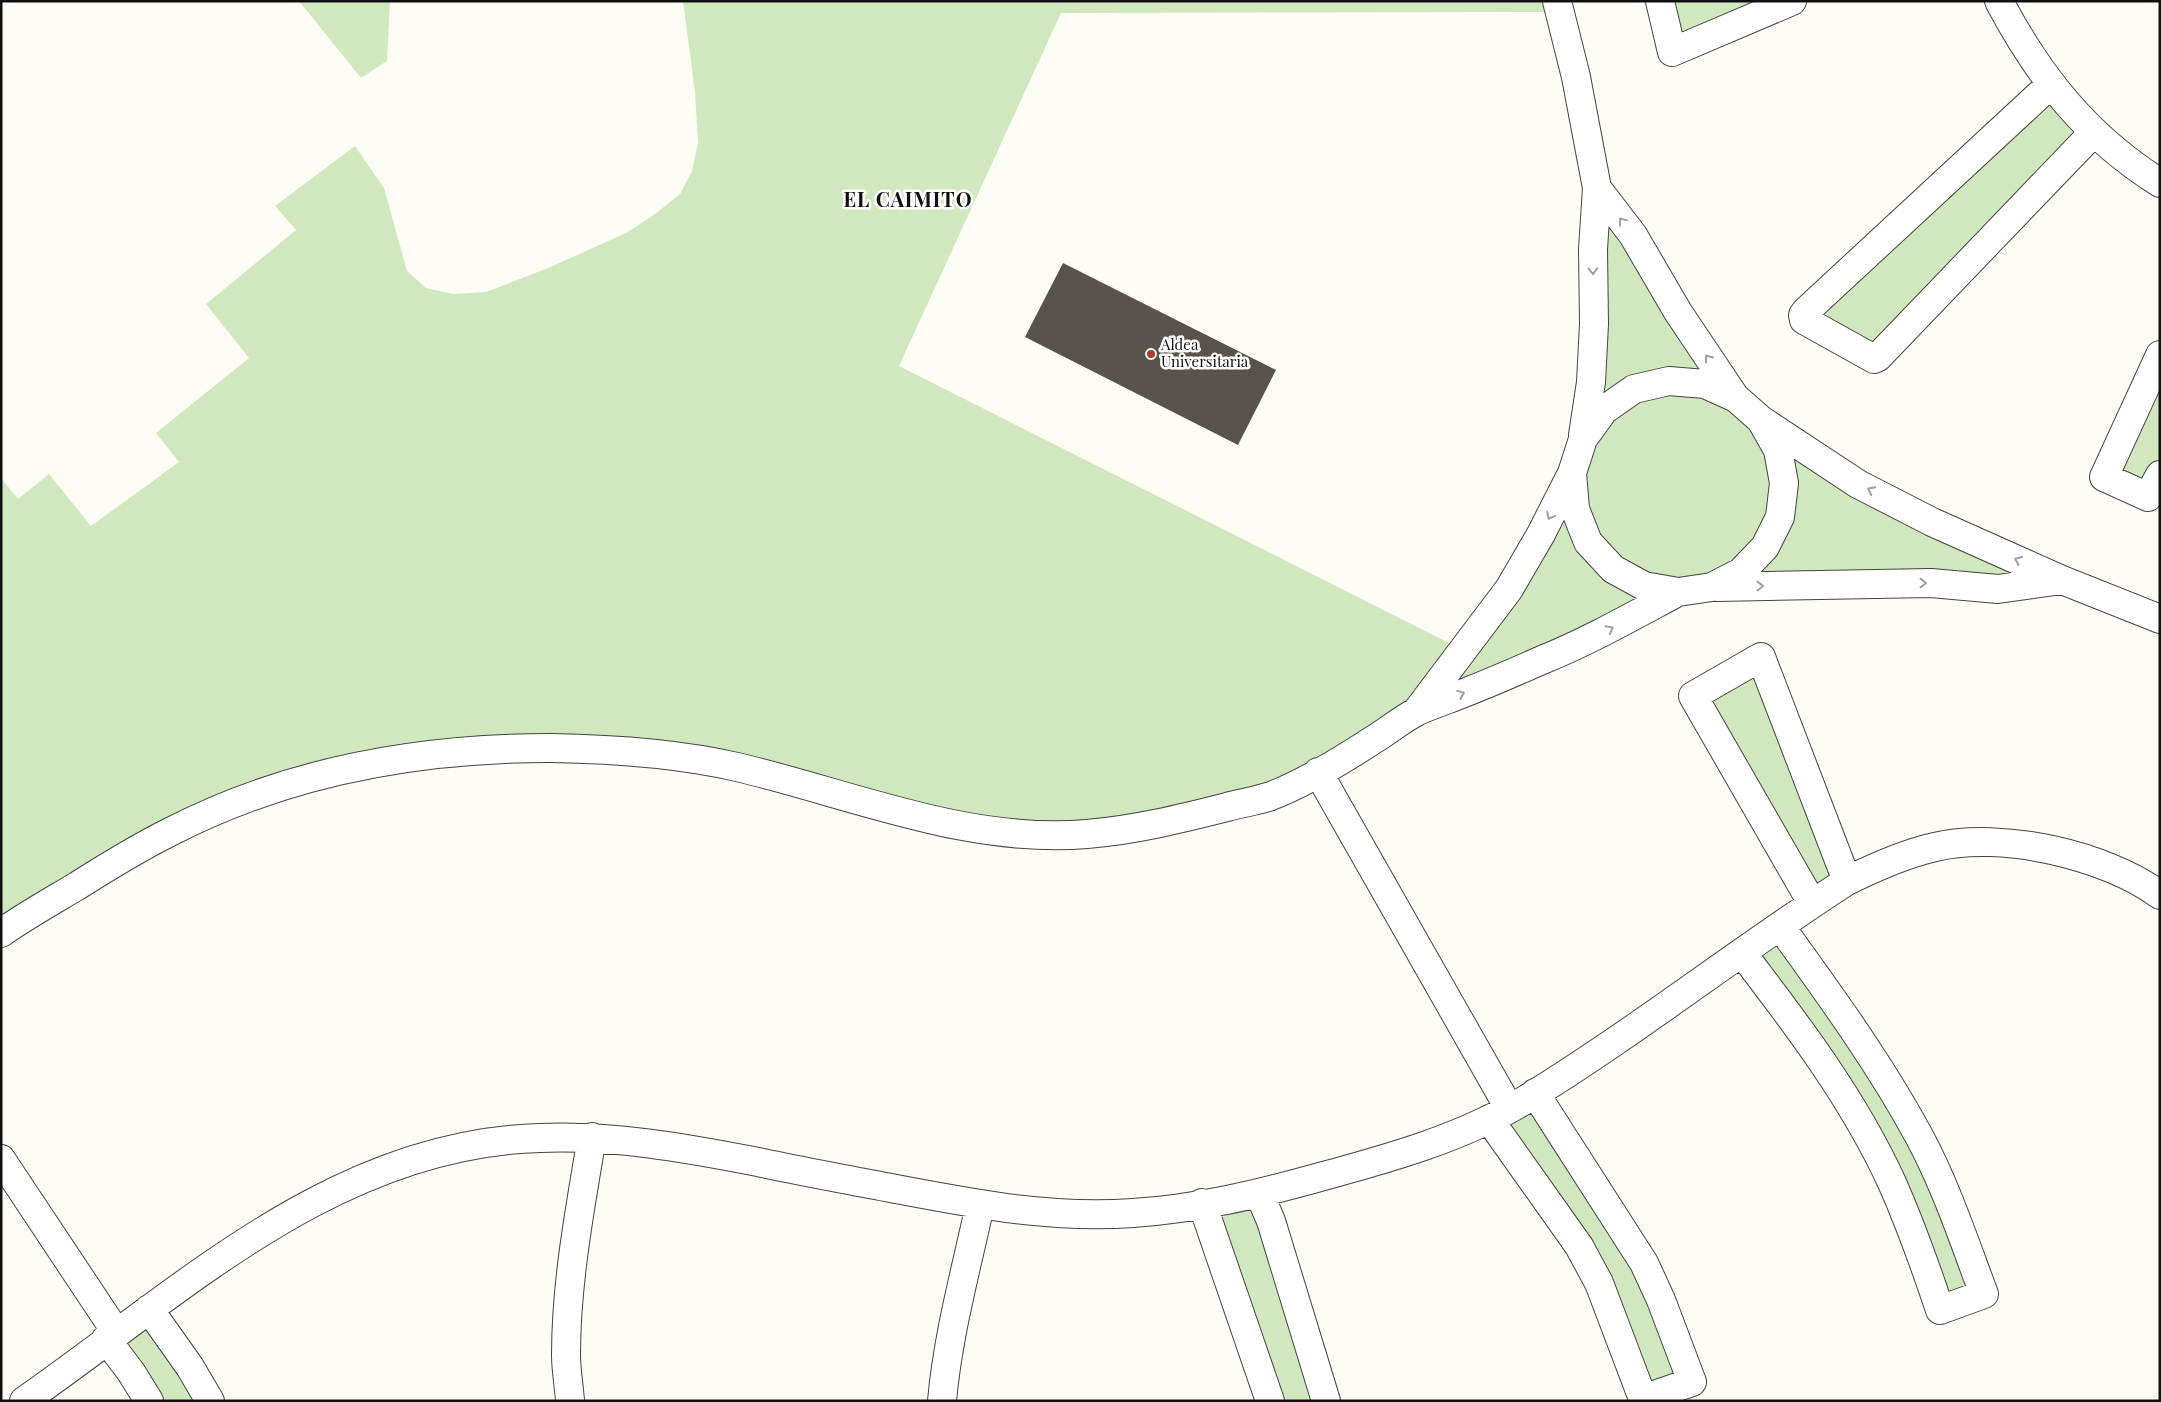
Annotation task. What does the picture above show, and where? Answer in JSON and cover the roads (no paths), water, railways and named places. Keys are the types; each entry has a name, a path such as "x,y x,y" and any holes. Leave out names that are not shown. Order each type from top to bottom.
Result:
{"street":[{"path":"1416,712 1509,589 1572,473 1583,438 1592,372 1594,324 1593,249 1598,188 1576,77 1558,1"},
{"path":"1660,1 1672,52 1792,1"},
{"path":"1999,1 2041,73 2094,132 2139,170 2160,183"},
{"path":"2051,84 1806,311 1803,316 1804,320 1872,358 1878,358 2094,132"},
{"path":"1598,188 1633,235 1678,312 1736,398 1762,420 1858,484 1932,522 2062,580 2160,619"},
{"path":"2160,355 2104,478 2148,497 2160,476"},
{"path":"1583,438 1604,410 1634,389 1669,381 1705,384 1736,398"},
{"path":"1712,587 1741,572 1765,547 1780,517 1784,484 1778,450 1762,420"},
{"path":"1572,473 1575,509 1588,542 1612,569 1644,586 1678,592 1712,587 1931,582 1998,589 2062,580"},
{"path":"1,933 115,863 172,831 238,802 303,779 371,763 436,752 510,748 581,748 643,752 705,760 762,773 916,817 974,828 1022,834 1082,835 1136,829 1270,796 1369,743 1416,712 1549,658 1606,631 1678,592"},
{"path":"1812,903 1693,696 1761,657 1847,881"},
{"path":"1318,772 1499,1113 1599,1283 1643,1399 1692,1382 1661,1300 1644,1263 1535,1093"},
{"path":"24,1401 149,1309 242,1244 294,1212 340,1188 430,1154 488,1142 536,1138 592,1137 699,1150 1012,1210 1072,1215 1137,1213 1259,1192 1361,1166 1429,1145 1468,1130 1535,1093 1847,881 1888,861 1936,846 1980,841 2024,845 2075,855 2120,873 2160,895"},
{"path":"1742,953 1788,1013 1828,1070 1866,1134 1893,1184 1920,1249 1940,1310 1984,1294 1954,1213 1919,1136 1853,1028 1780,926"},
{"path":"570,1401 566,1356 568,1309 575,1246 592,1137"},
{"path":"1,1158 149,1401"},
{"path":"1259,1192 1271,1221 1326,1401"},
{"path":"1202,1203 1270,1401"},
{"path":"942,1401 945,1369 953,1326 980,1205"},
{"path":"149,1309 190,1367 210,1401"}],"place":[{"name":"Aldea Universitaria","path":"1151,354"}],"district":[{"name":"EL CAIMITO","path":"908,200"}]}
